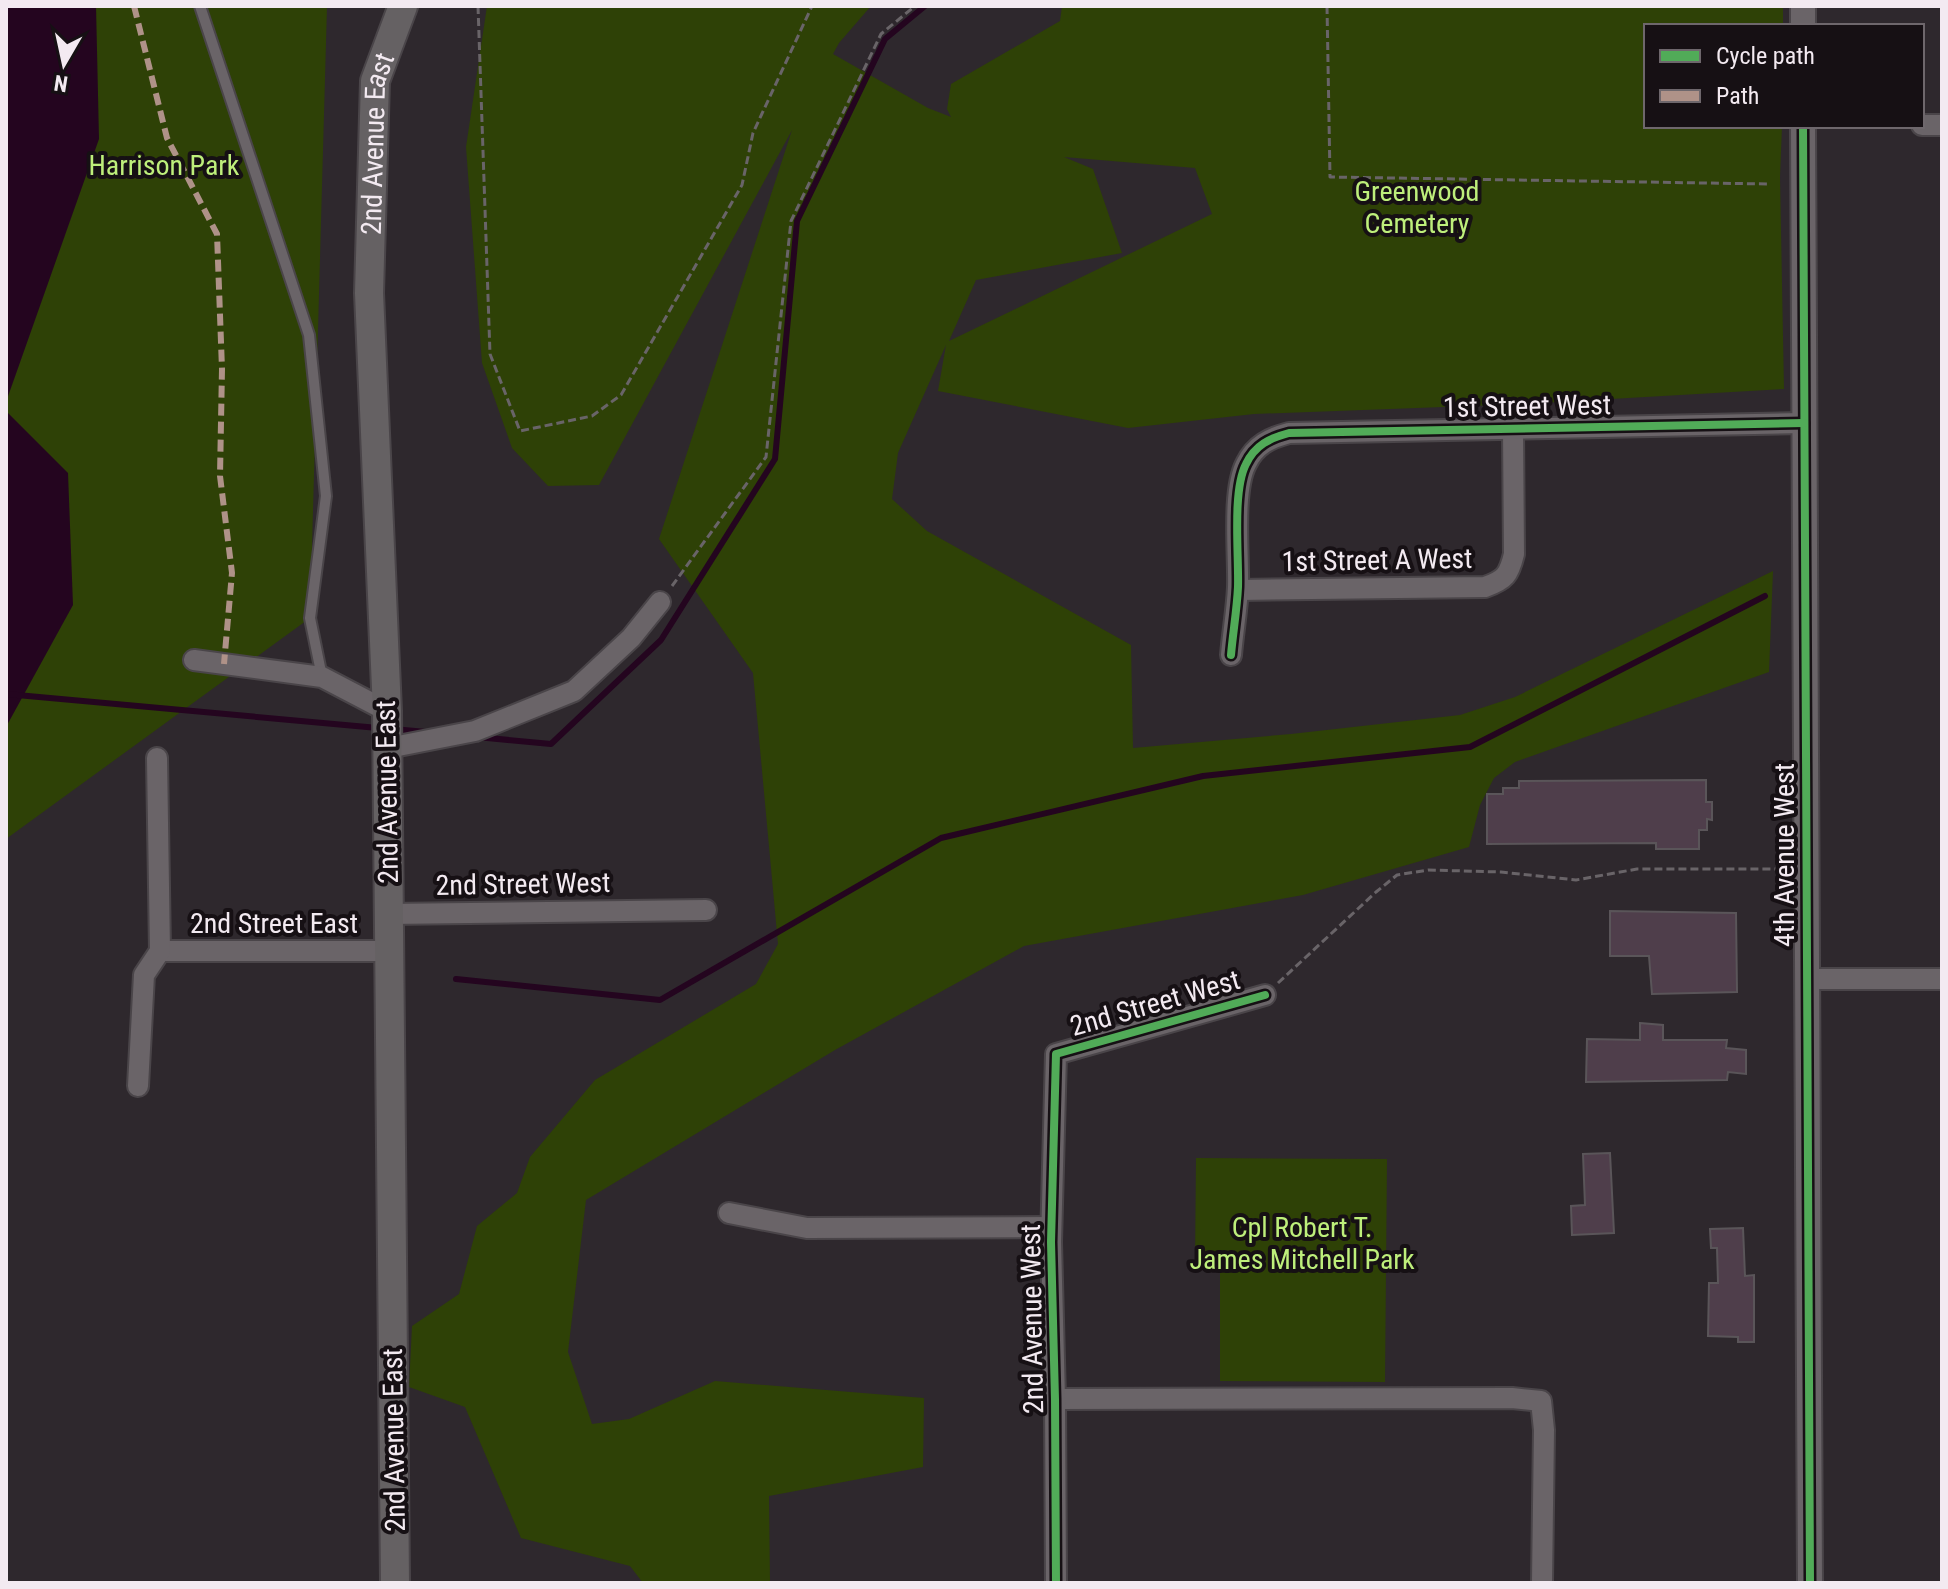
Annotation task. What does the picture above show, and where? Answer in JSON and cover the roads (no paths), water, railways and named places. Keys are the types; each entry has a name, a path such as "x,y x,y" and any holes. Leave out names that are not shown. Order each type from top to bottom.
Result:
{"main road":[{"name":"2nd Avenue East","path":"395,1583 388,748 369,293 375,81 403,6"}],"street":[{"name":"4th Avenue West","path":"1803,128 1810,1583"},
{"name":"1st Street West","path":"1238,590 1238,499 1244,466 1255,450 1268,439 1289,433 1804,423"},
{"name":"1st Street A West","path":"1238,590 1485,587 1501,581 1510,569 1514,554 1513,429"},
{"path":"1231,655 1238,590"},
{"path":"388,748 475,731 574,691 631,638 660,602"},
{"path":"194,660 322,677 387,711"},
{"path":"138,1086 144,975 160,951 157,758"},
{"name":"2nd Street West","path":"388,914 706,910"},
{"name":"2nd Street East","path":"160,951 389,951"},
{"path":"1807,979 1942,979"},
{"name":"2nd Street West","path":"1056,1054 1265,995"},
{"name":"2nd Avenue West","path":"1056,1054 1051,1227 1056,1583"},
{"path":"729,1213 807,1228 1051,1227"},
{"path":"1055,1399 1512,1398 1541,1401 1544,1430 1542,1583"}],"lane":[{"path":"200,6 309,335 326,496 310,618 322,677"}],"waterway":[{"path":"477,737 551,744 661,640 775,459 797,221 885,39 925,6"},
{"path":"456,979 660,1000 941,838 1203,776 1470,747 1765,596"},
{"path":"6,694 378,728"},
{"path":"393,729 426,732"}],"park label":[{"name":"Harrison Park","path":"164,165"},
{"name":"Greenwood Cemetery","path":"1417,207"},
{"name":"Cpl Robert T. James Mitchell Park","path":"1302,1243"}]}
